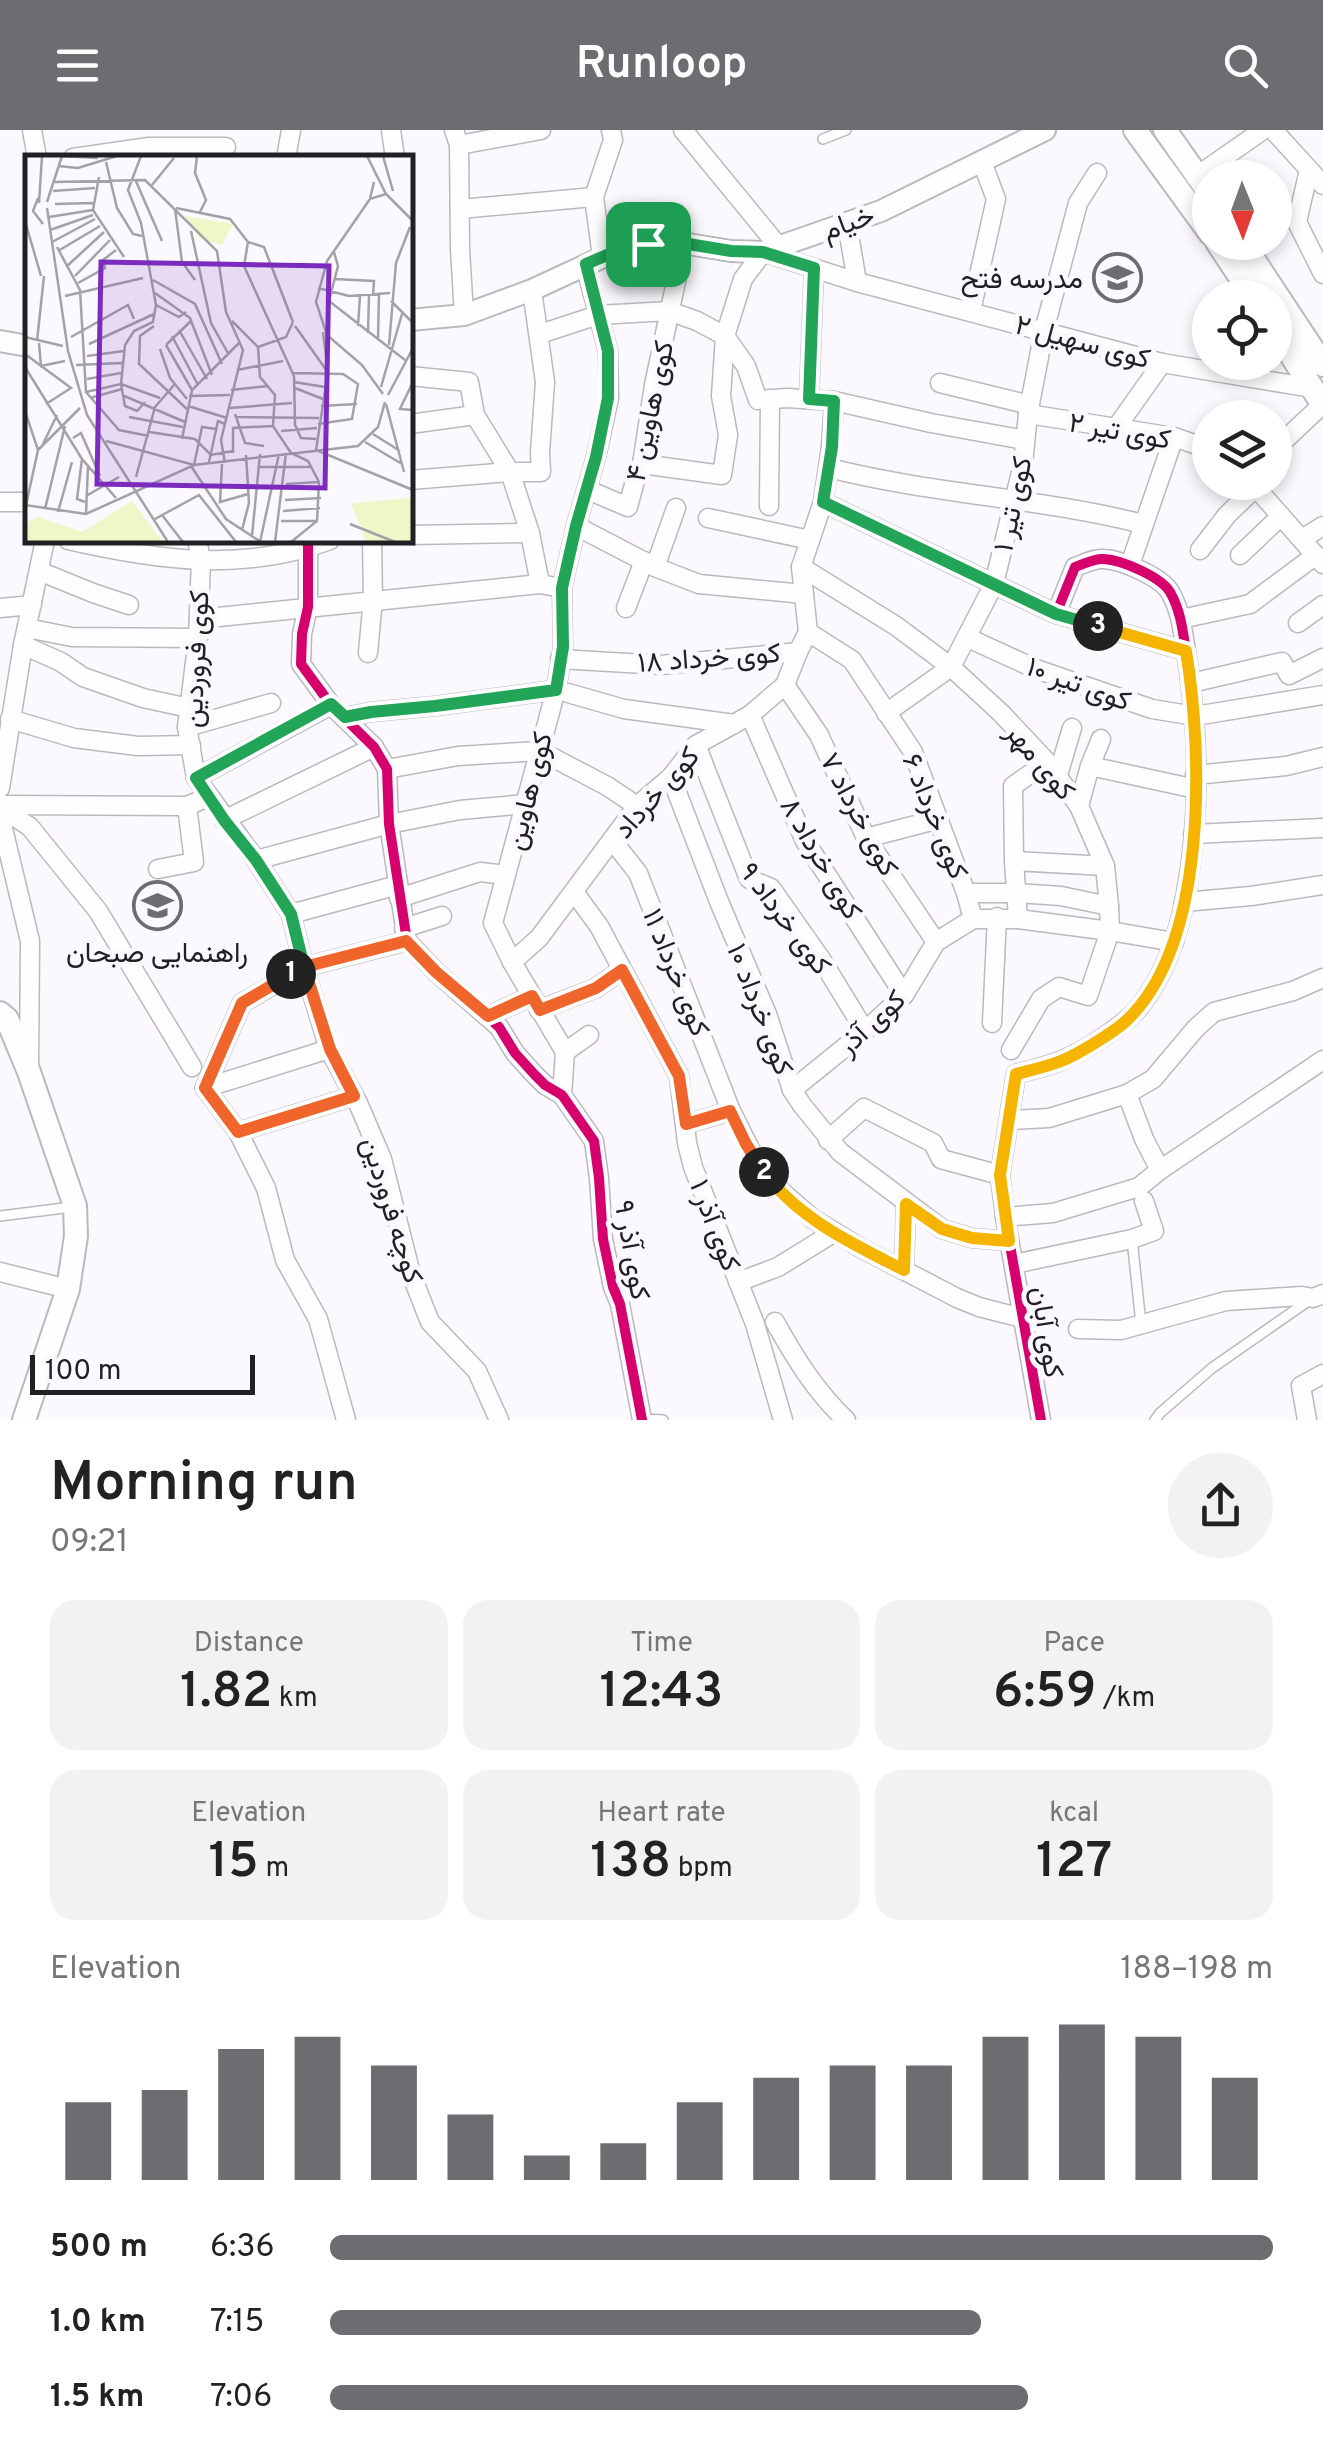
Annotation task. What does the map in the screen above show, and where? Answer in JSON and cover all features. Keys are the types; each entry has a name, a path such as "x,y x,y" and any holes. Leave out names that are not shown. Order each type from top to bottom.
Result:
{"main road":[{"path":"1134,130 1192,183"},
{"path":"1165,130 1192,180"},
{"path":"1254,260 1323,365"},
{"path":"1292,357 1319,399"},
{"path":"0,1013 8,1019 29,1072 76,1206 68,1289 24,1420"}],"street":[{"path":"32,130 36,155"},
{"path":"286,155 290,130"},
{"path":"391,130 395,155"},
{"path":"464,315 457,138 540,130"},
{"path":"460,210 594,197 613,140 611,130"},
{"path":"642,464 722,474 728,435 721,396 725,336 744,279 771,250 684,130"},
{"name":"خیام","path":"412,320 464,315 532,290 614,252 648,244 676,242 731,251 771,250 880,211 982,162 1018,136 1046,130"},
{"path":"1227,160 1263,130"},
{"path":"1274,130 1323,185"},
{"path":"94,155 149,147 226,145"},
{"path":"971,311 996,199 982,162"},
{"path":"1310,170 1298,222 1323,274"},
{"name":"کوی تیر ۱","path":"951,667 994,584 1016,500 1044,330 1078,203 1097,173"},
{"name":"کوی هاوین","path":"566,1052 493,923 562,692 562,588 608,398 608,351 598,315 594,261 594,197"},
{"path":"847,223 857,282"},
{"name":"کوی سهیل ۲","path":"771,250 857,282 1162,363 1319,399"},
{"path":"809,399 814,268"},
{"name":"کوی هاوین ۴","path":"588,490 628,507 642,464 678,272"},
{"path":"412,480 542,472 544,382 532,290"},
{"path":"540,334 598,315 668,311 725,336 746,366 758,400 834,401 1026,440"},
{"path":"0,342 25,349"},
{"path":"0,356 25,351"},
{"path":"1116,428 1162,363"},
{"path":"412,376 469,382 476,415 510,472 530,532 540,584"},
{"name":"کوی تیر ۲","path":"940,383 1029,410 1192,443"},
{"path":"769,506 770,399"},
{"path":"1292,430 1319,399"},
{"path":"808,632 800,567 823,502 834,401"},
{"path":"412,424 476,415"},
{"path":"1130,565 1174,437"},
{"path":"829,468 884,482 1105,514 1143,524"},
{"path":"1200,550 1241,500"},
{"path":"1182,619 1250,604 1319,560 1267,500"},
{"path":"823,502 1056,614 1186,651"},
{"path":"626,608 676,508"},
{"path":"1240,554 1281,516"},
{"path":"708,518 810,540"},
{"path":"576,526 699,584 804,594"},
{"path":"1302,538 1323,526"},
{"path":"412,535 530,532"},
{"path":"0,788 45,542"},
{"path":"78,542 162,559 201,560 246,560 308,544 308,608 301,664 338,711 374,747 387,770 389,824 405,934"},
{"name":"کوی فروردین","path":"196,778 189,726 199,628 201,560 197,542"},
{"path":"368,653 373,600 372,542"},
{"path":"936,942 973,919 997,917 1174,942 1184,902 1196,782 1195,716 1182,619 1168,588 1130,565 1101,558 1075,568 1056,614"},
{"name":"کوی مهر","path":"800,567 896,626 951,667 1053,768 1080,806 1105,866 1110,931 1088,996 1059,986 1041,999 1011,1050"},
{"path":"39,570 128,605"},
{"path":"25,636 72,637 199,628 373,600 540,584 562,588"},
{"path":"0,608 32,605"},
{"path":"1298,623 1323,606"},
{"name":"کوی خرداد","path":"512,962 539,938 637,806 671,777 696,745 743,720 785,685 808,632"},
{"name":"کوی خرداد ۶","path":"808,632 852,660 913,752 973,919"},
{"path":"25,636 83,677 144,698 189,726"},
{"name":"کوی تیر ۱۰","path":"968,638 1036,669 1152,709 1195,716 1323,695"},
{"name":"کوی خرداد ۱۸","path":"560,659 661,665 798,652"},
{"path":"1191,682 1282,662 1289,675 1323,658"},
{"path":"886,712 951,667"},
{"name":"کوی خرداد ۷","path":"785,685 819,735 866,838 936,942"},
{"path":"196,778 338,711 371,712 562,692 624,710 743,720"},
{"path":"10,719 74,738 138,746 189,726 271,703"},
{"name":"کوی خرداد ۸","path":"743,720 805,841 904,996"},
{"path":"1018,919 1013,786 1053,768 1072,728"},
{"path":"1080,806 1101,739"},
{"name":"کوی خرداد ۹","path":"696,745 749,879 771,888 865,1031"},
{"path":"224,820 374,747"},
{"path":"387,770 458,756 542,752 637,806"},
{"path":"1090,766 1196,782 1323,757"},
{"name":"کوی خرداد ۱۰","path":"671,777 767,1014 792,1090 828,1140 942,1229 972,1238 1009,1241"},
{"name":"کوچه فروردین","path":"196,778 291,914 330,1049 382,1159 410,1274 430,1322 477,1371 499,1420"},
{"path":"0,806 187,806 208,797"},
{"path":"256,860 389,824 460,810 526,804"},
{"path":"0,806 30,826 98,911 192,1067"},
{"path":"158,869 194,862 187,806"},
{"path":"0,816 30,941 29,1072"},
{"path":"866,838 939,818"},
{"path":"1193,834 1323,828"},
{"name":"کوی خرداد ۱۱","path":"612,840 638,873 730,1111 757,1163 774,1185 834,1233 957,1298 1022,1318"},
{"path":"1014,861 1105,866"},
{"path":"291,914 480,872 506,875"},
{"path":"1184,902 1323,885"},
{"name":"کوی آذر ۱","path":"574,892 599,926 679,1076 693,1167 754,1324 783,1420"},
{"path":"966,893 1060,896 1109,906"},
{"path":"205,1088 242,1003 304,967 405,934 442,916"},
{"path":"992,1023 997,917"},
{"name":"کوی آذر ۹","path":"405,934 436,972 499,1027 514,1054 562,1095 594,1140 603,1239 642,1420"},
{"name":"کوی آذر","path":"792,1090 904,996 936,942"},
{"name":"کوی آبان","path":"1041,1420 1000,1175 1016,1074 1062,1060 1122,1024 1149,992 1174,942"},
{"path":"488,1016 596,988 622,970"},
{"path":"1009,1120 1049,1118 1127,1094 1153,1079 1214,1012 1292,991 1323,978"},
{"path":"562,1095 566,1052 590,1035"},
{"path":"205,1088 330,1049"},
{"path":"1005,1217 1054,1213 1139,1187 1323,1060"},
{"path":"205,1088 238,1132 266,1188 286,1260 318,1319 346,1420"},
{"path":"1127,1094 1160,1170"},
{"path":"238,1132 354,1096"},
{"path":"828,1140 864,1108 933,1143 941,1160 1000,1175"},
{"path":"686,1124 730,1111"},
{"path":"1014,1264 1154,1231 1144,1201"},
{"path":"904,1270 906,1204"},
{"path":"738,1282 778,1267 834,1233"},
{"path":"0,1272 68,1289"},
{"path":"1078,1329 1121,1330 1226,1300 1318,1296"},
{"path":"775,1322 828,1403 846,1420"},
{"path":"1308,1420 1301,1386 1323,1374"}],"lane":[{"path":"823,139 846,130"},
{"path":"0,1216 76,1206"},
{"path":"1132,1239 1142,1324"},
{"path":"1156,1420 1212,1368 1318,1296"},
{"path":"642,1420 663,1420"}],"cycle path":[{"path":"308,542 308,607 301,664 331,705 374,747 387,769 389,824 407,941 499,1027 534,1074 562,1095 594,1141 603,1239 642,1420"},
{"path":"1041,1420 1000,1175 1016,1074 1055,1063 1092,1045 1125,1021 1150,993 1170,952 1183,908 1194,835 1196,776 1194,717 1183,633 1177,608 1165,586 1130,566 1112,560 1093,560 1075,567 1056,614"}],"place":[{"name":"مدرسه فتح","path":"1118,278"},
{"name":"راهنمایی صبحان","path":"157,905"}],"route":[{"path":"648,244 586,264 608,351 608,398 562,588 563,647 556,690 345,717 331,704 196,778 291,914 304,967 242,1003 205,1088 238,1132 354,1096 330,1049 304,967 406,941 488,1016 532,996 540,1010 596,988 622,970 679,1076 686,1124 730,1111 757,1163 798,1208 841,1237 904,1270 906,1204 942,1229 972,1238 1009,1241 1000,1175 1016,1074 1062,1060 1122,1024 1140,1006 1158,978 1174,942 1186,894 1196,790 1195,716 1186,651 1056,614 823,502 834,401 809,399 814,268 763,252 676,242 648,244"}]}
